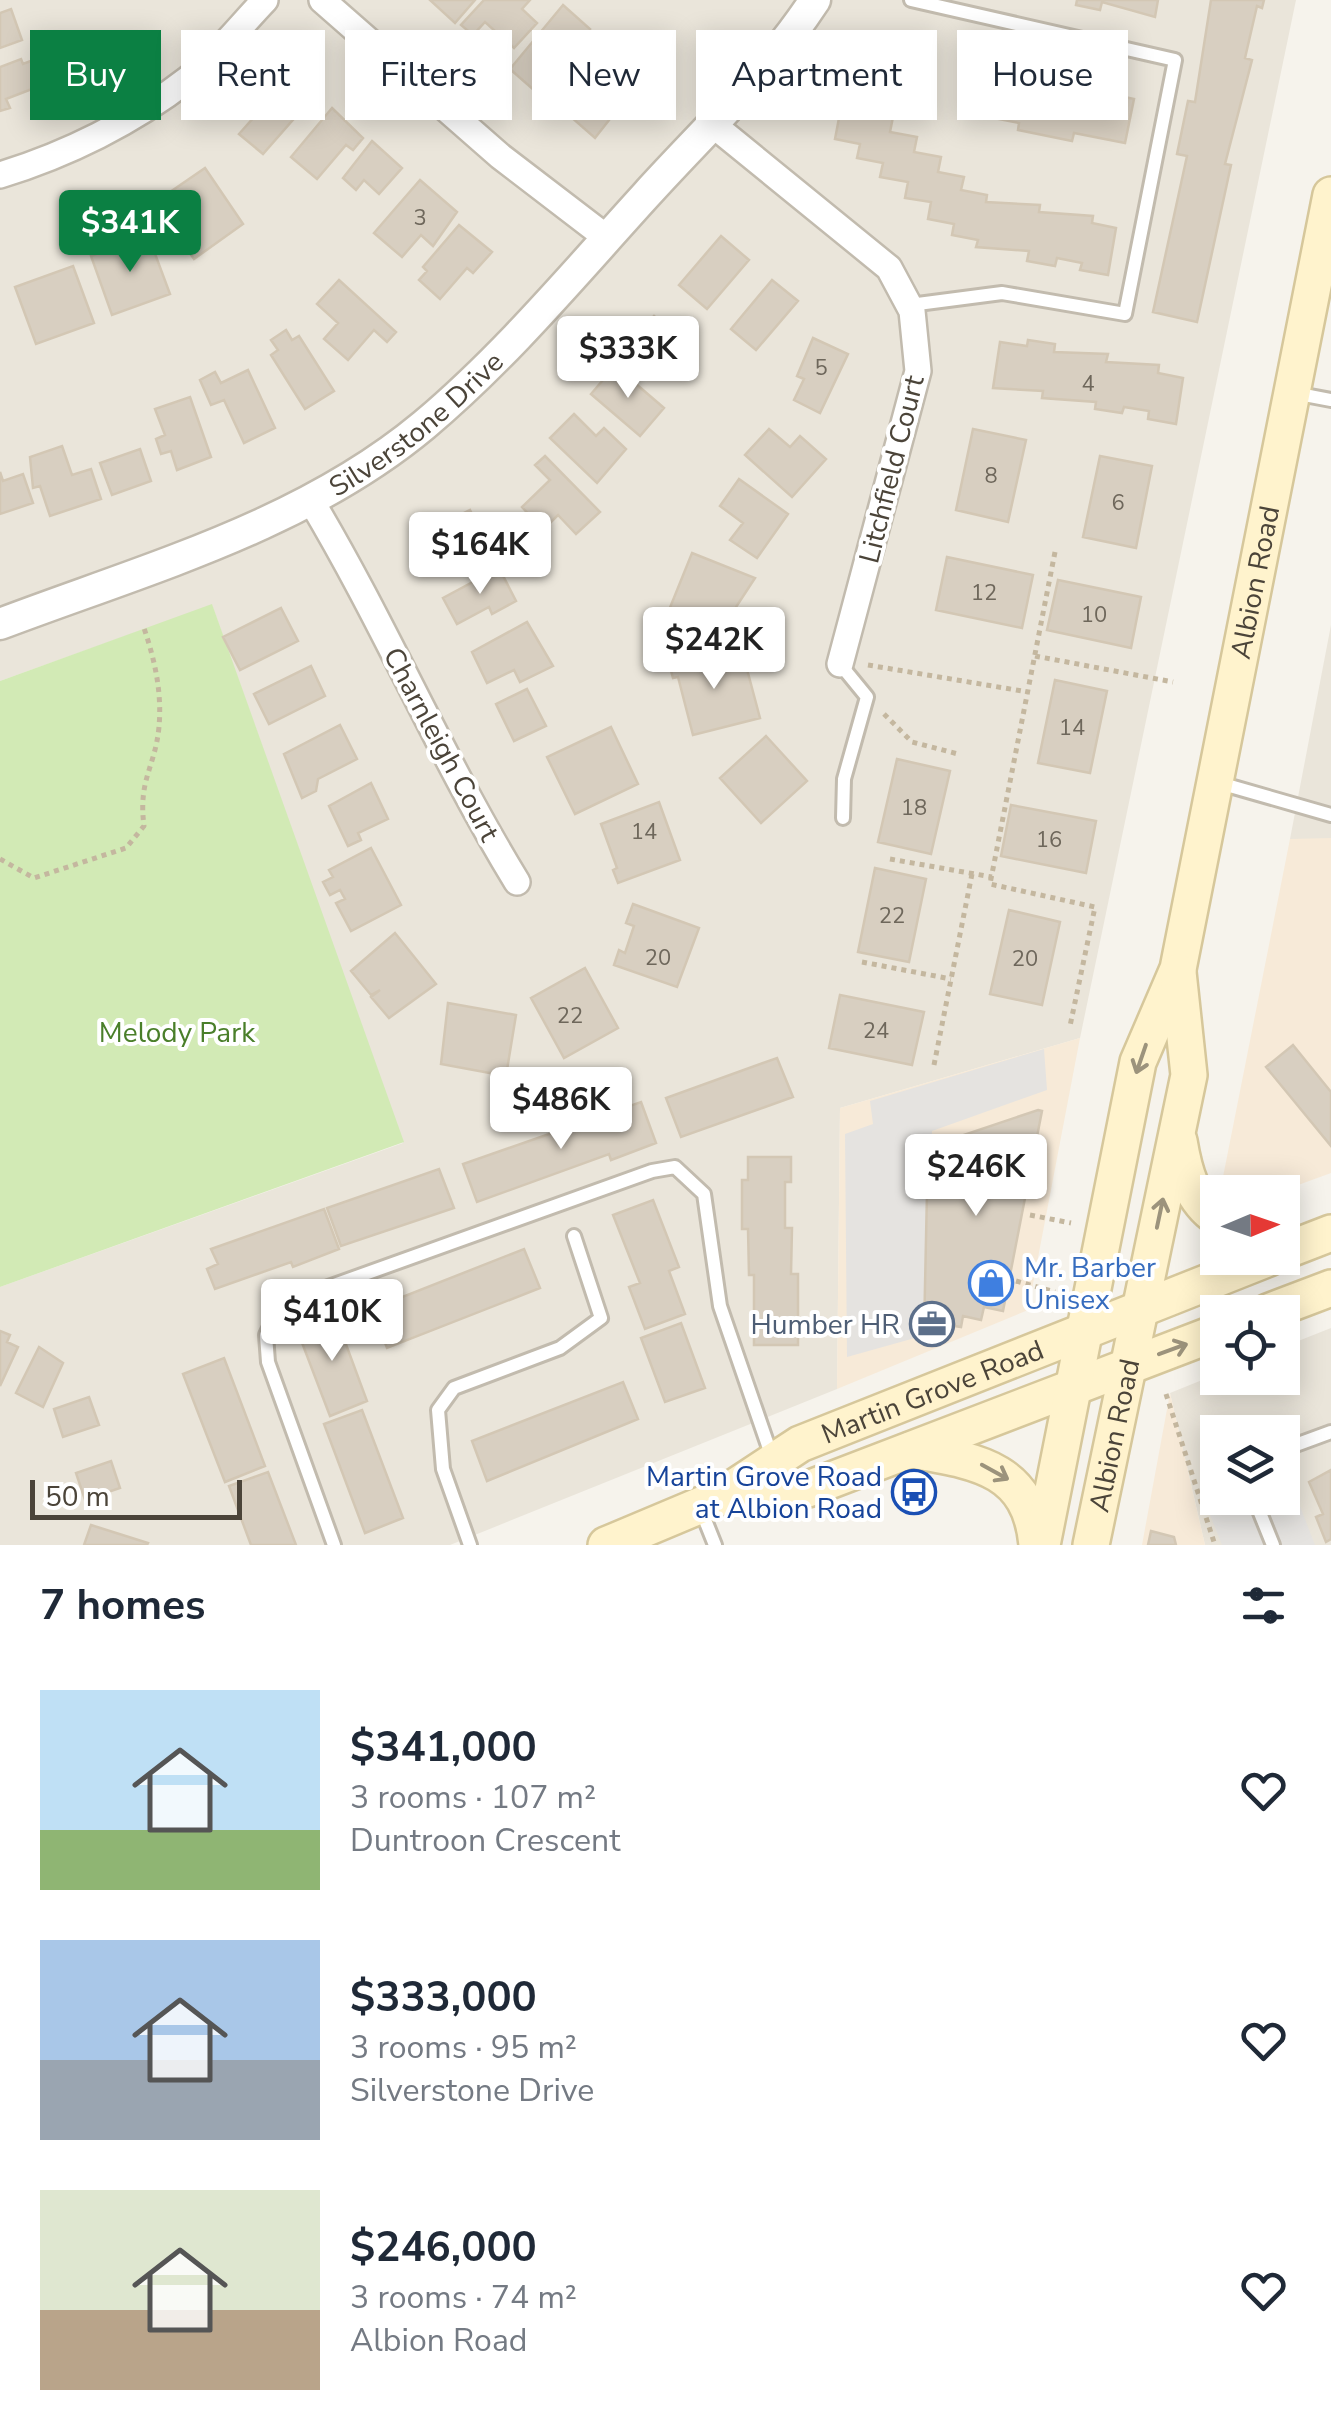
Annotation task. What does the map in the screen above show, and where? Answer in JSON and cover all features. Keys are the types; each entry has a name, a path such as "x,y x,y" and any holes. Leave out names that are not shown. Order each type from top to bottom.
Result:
{"main road":[{"name":"Albion Road","path":"1039,1545 1138,1062 1178,969 1331,195"},
{"name":"Albion Road","path":"1091,1545 1189,1075 1178,969"},
{"path":"1178,1131 1189,1184 1200,1197"},
{"path":"1300,1232 1331,1232"},
{"path":"1300,1245 1331,1232"},
{"name":"Martin Grove Road","path":"606,1545 708,1502 800,1444 1224,1275"},
{"path":"1300,1300 1331,1288"},
{"name":"Martin Grove Road","path":"708,1502 808,1489 1200,1339"},
{"path":"910,1450 974,1462 1012,1482 1030,1515 1039,1545"}],"street":[{"path":"0,175 38,164 159,99 191,76 265,0"},
{"path":"322,0 500,156 607,238"},
{"name":"Silverstone Drive","path":"0,624 231,539 310,499 424,425 508,347 795,30 814,0"},
{"name":"Litchfield Court","path":"711,123 889,268 910,305 918,372 840,664"},
{"name":"Charnleigh Court","path":"310,499 346,558 473,810 517,882"}],"lane":[{"path":"910,305 1002,293 1126,314 1175,60 911,0"},
{"path":"1290,393 1331,400"},
{"path":"840,664 867,697 844,780 844,818"},
{"path":"1214,782 1331,815"},
{"path":"334,1545 268,1362 266,1335 282,1304 652,1171 675,1168 704,1194 720,1306 773,1460"},
{"path":"470,1545 442,1469 438,1410 454,1388 560,1348 602,1318 574,1236"},
{"path":"1300,1443 1331,1432"},
{"path":"708,1502 715,1545"},
{"path":"1261,1515 1273,1545"}],"path":[{"path":"1055,552 990,884 1095,907 1070,1026"},
{"path":"0,859 10,869 34,878 126,848 144,826 140,794 158,730 158,671 144,628"},
{"path":"1034,656 1173,682"},
{"path":"840,664 892,666 1028,692"},
{"path":"867,697 912,742 958,754"},
{"path":"890,859 992,877"},
{"path":"934,1065 972,874"},
{"path":"862,962 951,979"},
{"path":"1030,1215 1071,1223"},
{"path":"1016,1281 1055,1292"},
{"path":"1166,1394 1215,1545"}],"shaded area":[{"path":"0,0 1296,0 1080,1038 840,1108 837,1389 450,1545 0,1545 0,1287 403,1143 212,605 0,681"},
{"path":"1331,625 1331,840 1290,839"},
{"path":"1331,838 1331,1173 1300,1184 1300,1175 1223,1175 1290,839"},
{"path":"1080,1038 1028,1310 837,1389 840,1108"},
{"path":"1044,1049 1047,1090 932,1131 922,1336 847,1357 845,1134 873,1124 870,1101"},
{"path":"1331,1328 1331,1545 1205,1545 1170,1393 1200,1381 1200,1395 1300,1395 1300,1340"},
{"path":"1170,1393 1205,1545 1142,1545"},
{"path":"1300,1506 1315,1545 1222,1545 1210,1515 1300,1515"}],"green space":[{"name":"Melody Park","path":"212,604 404,1142 0,1287 0,681"}],"building":[{"path":"430,0 475,0 455,23"},
{"path":"484,0 530,0 522,9 537,23 514,48 512,30 494,30 485,22 478,30 467,30 461,25"},
{"path":"1077,0 1158,0 1155,17 1102,2 1100,10 1076,5"},
{"path":"1211,0 1264,0 1262,8 1257,6 1245,58 1252,60 1225,164 1231,165 1197,322 1153,312 1187,156 1177,154 1188,101 1195,102"},
{"path":"563,5 590,29 589,30 542,30"},
{"path":"11,9 22,40 0,48 0,13"},
{"path":"532,42 532,88 512,67"},
{"path":"21,59 23,64 30,61 30,90 6,99 10,108 0,111 0,67"},
{"path":"1128,98 1134,99 1125,143 1074,133 1072,141 1018,130 1019,123 1004,120 1128,120"},
{"path":"332,108 363,138 353,150 346,145 317,179 291,157"},
{"path":"251,120 293,120 263,154 239,134"},
{"path":"574,120 609,120 595,138"},
{"path":"839,120 892,120 890,132 917,137 914,152 941,157 938,172 964,177 961,190 987,195 986,202 1040,205 1039,212 1093,216 1092,223 1116,228 1108,275 1080,270 1082,263 1057,258 1055,266 1027,261 1029,251 976,247 978,240 952,235 954,224 928,219 931,202 905,198 908,182 880,177 883,163 857,158 860,144 835,139"},
{"path":"372,141 402,168 379,194 364,180 356,190 343,178"},
{"path":"205,168 243,224 194,259 154,203"},
{"path":"420,180 457,212 433,246 421,235 402,257 374,233"},
{"path":"459,225 492,252 473,273 467,268 440,299 419,280 427,271 423,267"},
{"path":"148,235 170,294 112,315 91,256"},
{"path":"721,236 749,260 707,309 679,285"},
{"path":"73,266 94,323 36,344 15,287"},
{"path":"339,280 396,332 387,342 374,330 348,360 324,339 338,323 317,304"},
{"path":"772,280 798,301 756,350 731,329"},
{"path":"654,316 694,352 682,364 672,354 655,372 631,348 636,342 632,338"},
{"path":"286,330 292,340 299,336 334,391 305,409 271,355 278,350 271,340"},
{"path":"813,338 848,354 820,413 794,400 804,379 797,376"},
{"path":"1028,340 1055,344 1054,352 1108,354 1106,362 1159,365 1158,373 1183,378 1176,424 1148,419 1149,411 1124,407 1122,413 1095,409 1096,402 1042,398 1043,391 993,388 1000,342 1027,346"},
{"path":"615,366 664,408 640,436 591,394"},
{"path":"248,370 275,428 244,443 224,400 211,405 200,380 215,372 221,383"},
{"path":"190,397 211,457 177,470 171,451 161,454 156,439 165,435 155,409"},
{"path":"574,414 596,436 604,428 626,449 597,483 550,438"},
{"path":"769,429 790,447 800,436 826,459 792,497 745,455"},
{"path":"973,429 1026,440 1008,522 956,510"},
{"path":"62,446 72,475 91,469 101,499 50,516 40,486 33,488 30,457"},
{"path":"140,449 151,481 112,495 100,463"},
{"path":"545,456 600,512 576,534 558,515 543,530 522,507 550,480 535,465"},
{"path":"1100,456 1152,466 1136,548 1083,537"},
{"path":"0,472 3,481 23,474 33,503 0,514"},
{"path":"739,479 788,514 757,558 730,540 743,523 720,506"},
{"path":"470,510 487,543 430,571 414,538"},
{"path":"692,553 755,578 736,607 729,639 667,615"},
{"path":"947,557 1033,575 1022,628 936,610"},
{"path":"499,568 516,601 492,614 489,607 457,624 443,598"},
{"path":"1058,580 1141,597 1131,648 1047,630"},
{"path":"281,608 298,641 240,670 223,637"},
{"path":"527,622 553,666 520,682 514,670 487,683 472,652"},
{"path":"695,649 701,670 744,658 760,718 693,735 678,677 673,678 667,656"},
{"path":"311,666 325,696 269,724 254,694"},
{"path":"1055,680 1107,691 1090,773 1038,763"},
{"path":"527,689 546,726 514,741 496,704"},
{"path":"340,725 357,759 318,779 316,791 302,798 284,754"},
{"path":"611,727 638,784 575,814 547,757"},
{"path":"766,736 807,781 761,823 720,778"},
{"path":"897,759 950,771 931,854 878,842"},
{"path":"371,783 388,819 358,833 361,840 348,846 329,806"},
{"path":"659,802 680,860 618,883 613,870 617,868 601,824"},
{"path":"1011,805 1096,821 1086,873 1001,856"},
{"path":"371,848 401,905 351,931 336,903 345,899 340,890 330,895 323,882 333,877 329,870"},
{"path":"875,868 926,879 909,962 858,952"},
{"path":"633,904 699,928 677,987 614,965 619,950 625,953 634,926 626,923"},
{"path":"1009,910 1060,922 1042,1005 990,994"},
{"path":"395,933 436,984 389,1018 371,997 380,990 371,995 351,971"},
{"path":"585,968 618,1028 564,1058 531,998"},
{"path":"840,995 924,1012 912,1065 829,1048"},
{"path":"448,1003 516,1015 506,1076 441,1064"},
{"path":"1293,1045 1331,1092 1331,1146 1266,1067"},
{"path":"777,1058 793,1097 681,1137 666,1098"},
{"path":"641,1102 656,1143 611,1160 609,1154 477,1202 463,1164"},
{"path":"1042,1111 1003,1311 984,1307 981,1320 963,1316 961,1327 942,1324 939,1336 924,1333 927,1192 937,1144"},
{"path":"748,1157 791,1157 791,1182 785,1182 785,1228 792,1228 791,1274 798,1274 798,1345 754,1345 754,1275 749,1275 748,1229 742,1229 742,1180 748,1180"},
{"path":"439,1169 454,1208 341,1246 327,1208"},
{"path":"653,1200 679,1267 669,1271 685,1314 645,1329 629,1287 640,1283 613,1215"},
{"path":"324,1209 339,1249 293,1267 291,1262 215,1289 207,1269 218,1264 211,1249"},
{"path":"524,1249 540,1288 387,1348 372,1309"},
{"path":"334,1312 367,1401 330,1416 296,1327"},
{"path":"681,1323 705,1388 665,1402 641,1338"},
{"path":"0,1331 10,1335 7,1342 18,1347 0,1386"},
{"path":"39,1347 63,1363 43,1407 16,1393"},
{"path":"224,1358 265,1466 225,1482 183,1374"},
{"path":"623,1382 638,1419 487,1481 472,1441"},
{"path":"89,1397 99,1425 63,1437 54,1409"},
{"path":"362,1410 403,1518 365,1533 324,1424"},
{"path":"111,1461 120,1488 85,1500 76,1473"},
{"path":"1331,1470 1331,1539 1326,1542 1316,1517 1323,1514 1309,1482"},
{"path":"268,1472 296,1545 251,1545 229,1486"},
{"path":"91,1525 148,1543 84,1545"},
{"path":"1151,1531 1174,1537 1176,1545 1148,1545"}],"place":[{"name":"Mr. Barber Unisex","path":"991,1283"},
{"name":"Humber HR","path":"932,1324"},
{"name":"Martin Grove Road at Albion Road","path":"914,1492"}]}
